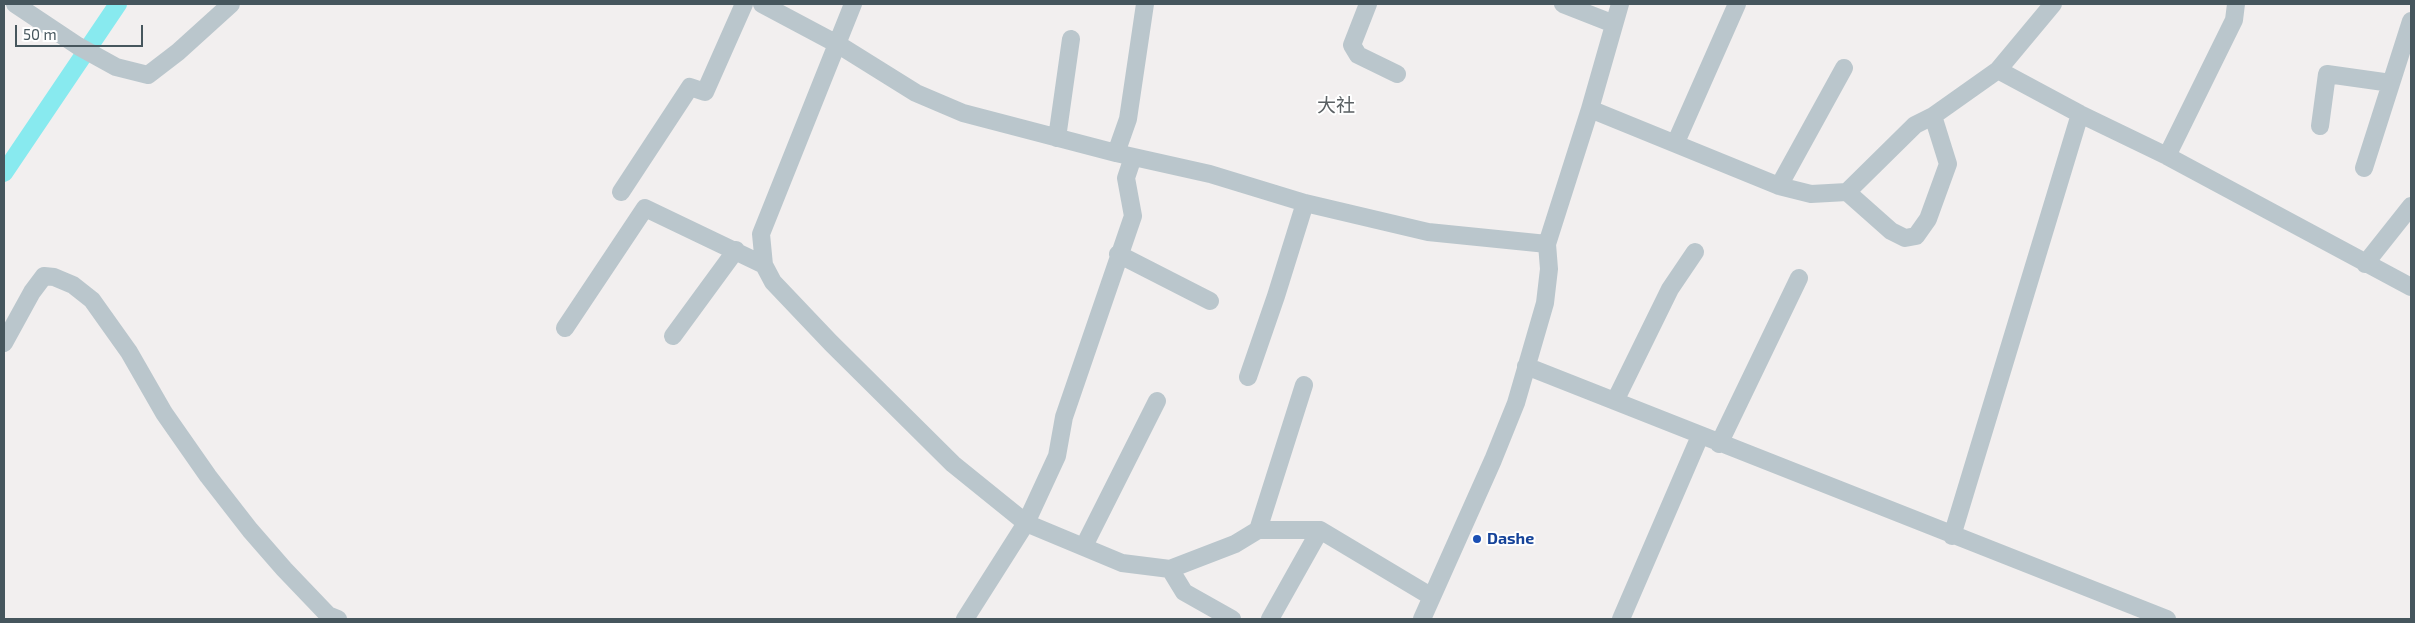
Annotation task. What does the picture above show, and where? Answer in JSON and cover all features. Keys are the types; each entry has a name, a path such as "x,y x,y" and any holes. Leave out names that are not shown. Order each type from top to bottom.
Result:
{"street":[{"path":"17,5 78,46 116,67 148,75 178,52 231,4"},
{"path":"622,192 690,88 705,92 744,4"},
{"path":"762,4 839,45 916,93 963,114 1116,154 1210,174 1305,203 1428,232 1547,244"},
{"path":"853,4 839,45 761,234 764,265 773,282 893,406 953,464 1026,523 1122,563 1170,569 1235,544 1258,530 1320,530 1432,597"},
{"path":"1116,154 1128,119 1145,4"},
{"path":"1368,4 1352,45 1358,55 1397,74"},
{"path":"1563,4 1614,24"},
{"path":"1422,619 1493,460 1516,403 1545,303 1549,269 1547,244 1590,109 1620,4"},
{"path":"1676,142 1737,4"},
{"path":"1590,109 1676,142 1779,186 1811,194 1848,192 1915,125 1932,116 1998,70 2053,4"},
{"path":"2167,156 2234,20 2236,4"},
{"path":"2364,168 2411,21"},
{"path":"1057,138 1071,39"},
{"path":"1779,186 1844,68"},
{"path":"1998,70 2080,114 2167,156 2411,287"},
{"path":"2320,126 2327,74 2392,83"},
{"path":"1952,536 2080,114"},
{"path":"1848,192 1891,231 1905,238 1916,236 1928,219 1948,164 1932,116"},
{"path":"965,619 1026,523 1057,456 1064,417 1118,254 1133,216 1126,178 1133,157"},
{"path":"1248,376 1276,296 1305,203"},
{"path":"2365,264 2411,206"},
{"path":"565,328 645,208 764,265"},
{"path":"673,336 736,250"},
{"path":"1615,401 1670,289 1695,252"},
{"path":"1118,254 1210,301"},
{"path":"4,343 32,292 44,276 54,277 73,284 92,300 130,352 164,413 208,476 250,530 328,615 338,619"},
{"path":"1719,444 1798,278"},
{"path":"1526,366 1952,536 2167,619"},
{"path":"1258,530 1304,385"},
{"path":"1084,546 1156,400"},
{"path":"1622,619 1700,436"},
{"path":"1270,619 1320,530"},
{"path":"1170,569 1184,592 1232,619"}],"waterway":[{"path":"4,173 118,4"}],"place":[{"name":"Dashe","path":"1477,539"}],"district":[{"name":"大社","path":"1336,106"}]}
